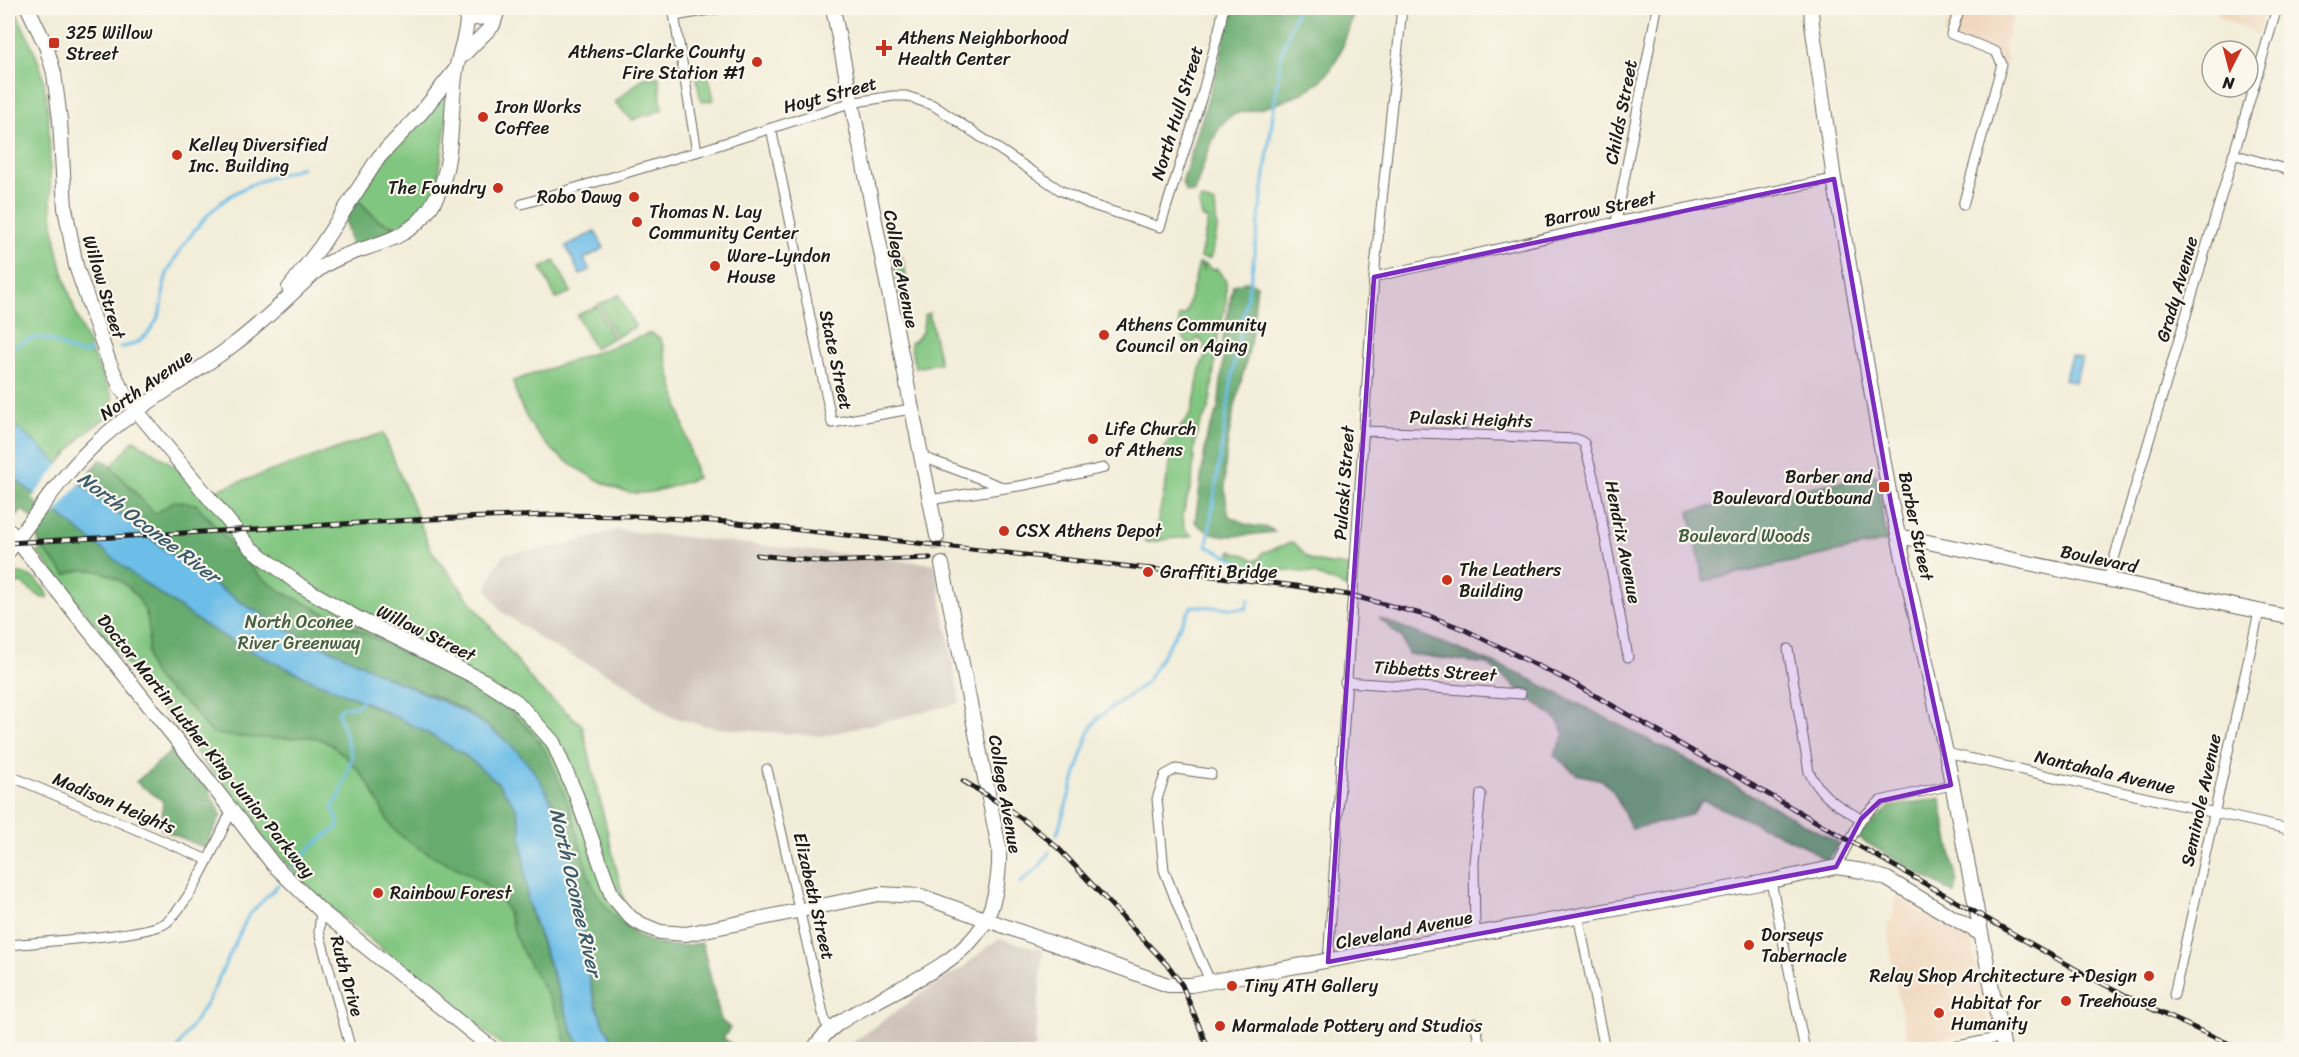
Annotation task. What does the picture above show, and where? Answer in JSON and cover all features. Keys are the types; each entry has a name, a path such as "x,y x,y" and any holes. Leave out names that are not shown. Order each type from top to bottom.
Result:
{"street":[{"name":"Willow Street","path":"28,8 46,46 54,73 60,112 65,208 76,266 109,362 120,386 136,410 191,479 250,547 301,586 357,618 484,681 517,702 552,742 576,795 612,896 631,918 660,932 686,934 879,894 897,894 928,898 985,919"},
{"path":"467,13 486,17 498,8"},
{"path":"458,64 493,24 498,8"},
{"path":"697,152 674,12 720,8"},
{"name":"College Avenue","path":"832,8 937,536"},
{"name":"North Hull Street","path":"1160,227 1201,99 1223,8"},
{"name":"Pulaski Street","path":"1328,962 1374,277 1402,8"},
{"name":"Childs Street","path":"1616,222 1658,8"},
{"name":"Barber Street","path":"1811,8 1834,179 1899,536 1946,753 2003,1043"},
{"path":"1960,8 1951,34 1996,52 2002,64 1963,205"},
{"name":"Grady Avenue","path":"2108,579 2277,8"},
{"name":"North Avenue","path":"12,547 60,482 94,446 136,410 189,377 233,345 321,268 338,258 401,236 422,218 437,198 445,177 458,64 467,13"},
{"name":"North Avenue","path":"270,314 321,246 379,157 421,113 458,64"},
{"name":"Hoyt Street","path":"522,204 697,152 850,103 906,96 933,105 1060,190 1089,204 1160,227"},
{"name":"State Street","path":"771,128 832,423 911,409"},
{"path":"2233,154 2292,171"},
{"name":"Barrow Street","path":"1374,277 1616,222 1834,179"},
{"name":"Pulaski Heights","path":"1364,431 1577,439"},
{"name":"Hendrix Avenue","path":"1577,439 1584,443 1588,451 1628,657"},
{"path":"920,456 1005,488"},
{"path":"930,500 1104,468"},
{"name":"Doctor Martin Luther King Junior Parkway","path":"8,529 12,547 232,810 273,864 321,911 494,1050"},
{"name":"Boulevard","path":"1899,536 2292,618"},
{"name":"College Avenue","path":"813,1050 830,1028 946,961 968,945 978,933 985,919 995,889 999,867 999,848 942,564"},
{"name":"Seminole Avenue","path":"2174,995 2259,612"},
{"path":"1788,649 1809,772 1827,799 1861,819"},
{"name":"Tibbetts Street","path":"1346,682 1521,694"},
{"name":"Nantahala Avenue","path":"1946,753 2292,830"},
{"name":"Elizabeth Street","path":"767,769 825,1022 830,1028"},
{"path":"1211,774 1176,770 1166,775 1157,800 1164,870 1188,933 1211,982"},
{"name":"Madison Heights","path":"8,775 208,860"},
{"path":"1836,867 1861,819 1880,801 1951,785"},
{"path":"1476,934 1474,862 1481,794"},
{"path":"8,945 101,936 165,924 182,904 208,860 232,810"},
{"name":"Cleveland Avenue","path":"985,919 1168,985 1211,982 1328,962 1771,881 1836,867 1863,871 1887,879 1981,934"},
{"path":"1771,881 1805,1050"},
{"name":"Ruth Drive","path":"321,911 319,932 351,1050"},
{"path":"1578,915 1605,1050"},
{"path":"1474,1023 1480,1050"},
{"path":"1940,1050 2003,1043"}],"highlighted area":[{"path":"1834,179 1891,503 1951,785 1880,801 1861,819 1836,867 1328,962 1374,277"}],"shaded area":[{"path":"1953,8 2016,8 2003,47 2008,65 1944,33"},
{"path":"2220,8 2266,8 2258,35 2218,16"},
{"path":"617,530 935,564 960,703 823,736 715,728 669,716 623,682 546,643 501,611 487,589 495,567 505,554 568,545"},
{"path":"1896,896 1972,942 1989,1030 1908,1045 1891,959 1888,924 1892,919"},
{"path":"1000,939 1043,950 1035,1049 844,1049 924,991 962,968"}],"green space":[{"path":"8,8 14,8 40,66 49,120 52,212 60,260 74,308 113,398 108,416 82,436 19,513 8,510"},
{"path":"1231,8 1355,8 1342,48 1327,74 1303,93 1228,118 1212,142 1194,193 1186,192 1182,183 1219,63"},
{"path":"708,73 714,100 701,102 696,75"},
{"path":"659,77 662,110 632,120 615,102 642,79"},
{"path":"451,88 437,188 425,212 404,229 378,220 357,199 395,145"},
{"path":"357,199 378,220 404,229 352,249 345,220"},
{"path":"1201,199 1215,204 1217,229 1212,256 1208,259 1200,257 1208,220 1202,217 1199,204"},
{"path":"891,246 900,253 905,271 908,290 901,301"},
{"path":"555,261 571,292 556,299 541,268"},
{"path":"1199,263 1203,271 1203,264 1211,270 1217,269 1226,281 1226,303 1218,335 1208,411 1199,426 1195,441 1192,482 1183,513 1184,529 1193,536 1145,542 1147,534 1155,534 1172,455 1163,450 1191,412 1199,375 1207,354 1203,349 1206,347 1199,338 1190,345 1187,342 1180,332 1179,325 1179,316 1186,314"},
{"path":"1246,282 1257,285 1250,346 1229,435 1225,476 1226,497 1229,516 1247,525 1269,528 1275,532 1232,536 1212,533 1195,522 1207,435 1218,410 1224,353 1223,340 1233,285"},
{"path":"619,295 635,327 616,337 599,304"},
{"path":"597,306 613,338 594,348 577,315"},
{"path":"929,313 940,363 915,368 910,343 920,335 924,315"},
{"path":"651,333 661,339 697,478 668,488 639,493 629,492 614,488 555,453 544,442 525,415 513,381"},
{"name":"North Oconee River Greenway","path":"383,433 431,550 537,687 582,725 630,926 714,1040 729,1049 507,1049 317,897 260,834 38,552 134,440 213,491"},
{"path":"100,460 107,462 155,514 174,501 196,504 258,575 281,591 490,696 521,721 540,743 556,775 572,815 584,860 599,898 617,919 639,936 652,942 679,946 702,943 721,1020 730,1028 723,1038 738,1049 619,1049 607,1030 592,991 578,885 561,823 539,780 521,757 500,736 463,710 288,630 247,606 208,579 81,483"},
{"path":"8,473 147,585 206,626 232,641 415,726 453,747 498,783 515,806 520,821 531,914 574,1035 583,1049 568,1049 555,1010 520,947 508,912 496,894 472,876 404,838 390,824 369,785 357,769 328,743 312,737 237,737 217,734 209,730 191,708 163,686 150,667 148,622 137,598 128,587 105,573 92,570 66,575 39,545 38,536 45,527 22,510 17,516 8,512"},
{"name":"Boulevard Woods","path":"1876,475 1887,541 1704,581 1689,511"},
{"path":"1292,542 1307,557 1315,561 1350,567 1346,587 1312,573 1243,566 1230,554 1231,551 1254,560 1259,559 1262,553"},
{"path":"19,573 37,581 48,598 42,598 21,583 15,584 8,592 8,579"},
{"path":"1379,618 1516,672 1703,768 1839,843 1827,862 1807,847 1703,800 1690,815 1632,829 1613,791 1602,780 1576,774 1554,755 1565,734 1557,720 1487,664 1408,654 1402,638"},
{"path":"175,748 207,785 221,815 205,848 161,829 163,801 136,782"},
{"path":"1940,798 1957,883 1955,894 1857,837 1890,807"}],"water":[{"path":"595,231 604,248 584,259 590,270 580,275 566,246"},
{"path":"2071,356 2082,359 2075,382 2064,379"},
{"name":"North Oconee River","path":"8,421 136,528 184,564 234,597 293,632 475,718 510,744 539,779 563,830 578,884 592,990 606,1029 619,1049 583,1049 574,1035 528,902 520,821 515,806 498,783 465,755 427,733 375,706 314,681 244,648 206,626 135,576 8,473"}],"pier":[{"path":"61,462 82,480 54,515 32,498"}],"waterway":[{"path":"1253,574 1253,568 1207,546 1233,370 1252,271 1281,55 1297,8"},
{"path":"120,347 142,339 152,328 160,313 165,281 171,266 200,223 217,206 251,185 302,167"},
{"path":"8,346 43,338 76,352 88,353 91,349"},
{"path":"1057,834 1090,729 1099,717 1146,683 1192,606 1246,609 1249,599"},
{"path":"293,868 308,851 337,828 338,818 332,807 339,798 352,757 338,712 342,707 357,706 364,699"},
{"path":"1020,883 1041,865 1049,852"},
{"path":"176,1050 208,1001 248,916 279,884"}],"tunnel":[{"path":"937,536 942,564"}],"railway":[{"path":"8,543 430,519 549,515 634,516 728,522 1178,572 1296,586 1354,596 1432,617 1463,629 1571,682 2084,974 2152,1009 2243,1050"},
{"path":"757,555 825,562 930,558"},
{"path":"963,781 1013,812 1060,850 1170,968 1182,985 1209,1050"}],"place":[{"name":"325 Willow Street","path":"54,43"},
{"name":"Athens Neighborhood Health Center","path":"884,48"},
{"name":"Athens-Clarke County Fire Station #1","path":"757,62"},
{"name":"Iron Works Coffee","path":"483,117"},
{"name":"Kelley Diversified Inc. Building","path":"177,155"},
{"name":"The Foundry","path":"498,188"},
{"name":"Robo Dawg","path":"634,197"},
{"name":"Thomas N. Lay Community Center","path":"637,222"},
{"name":"Ware-Lyndon House","path":"715,266"},
{"name":"Athens Community Council on Aging","path":"1104,335"},
{"name":"Life Church of Athens","path":"1093,439"},
{"name":"Barber and Boulevard Outbound","path":"1884,487"},
{"name":"CSX Athens Depot","path":"1004,531"},
{"name":"Graffiti Bridge","path":"1148,572"},
{"name":"The Leathers Building","path":"1447,580"},
{"name":"Rainbow Forest","path":"378,893"},
{"name":"Dorseys Tabernacle","path":"1749,945"},
{"name":"Relay Shop Architecture + Design","path":"2149,976"},
{"name":"Tiny ATH Gallery","path":"1232,986"},
{"name":"Treehouse","path":"2066,1001"},
{"name":"Habitat for Humanity","path":"1939,1013"},
{"name":"Marmalade Pottery and Studios","path":"1220,1026"}]}
